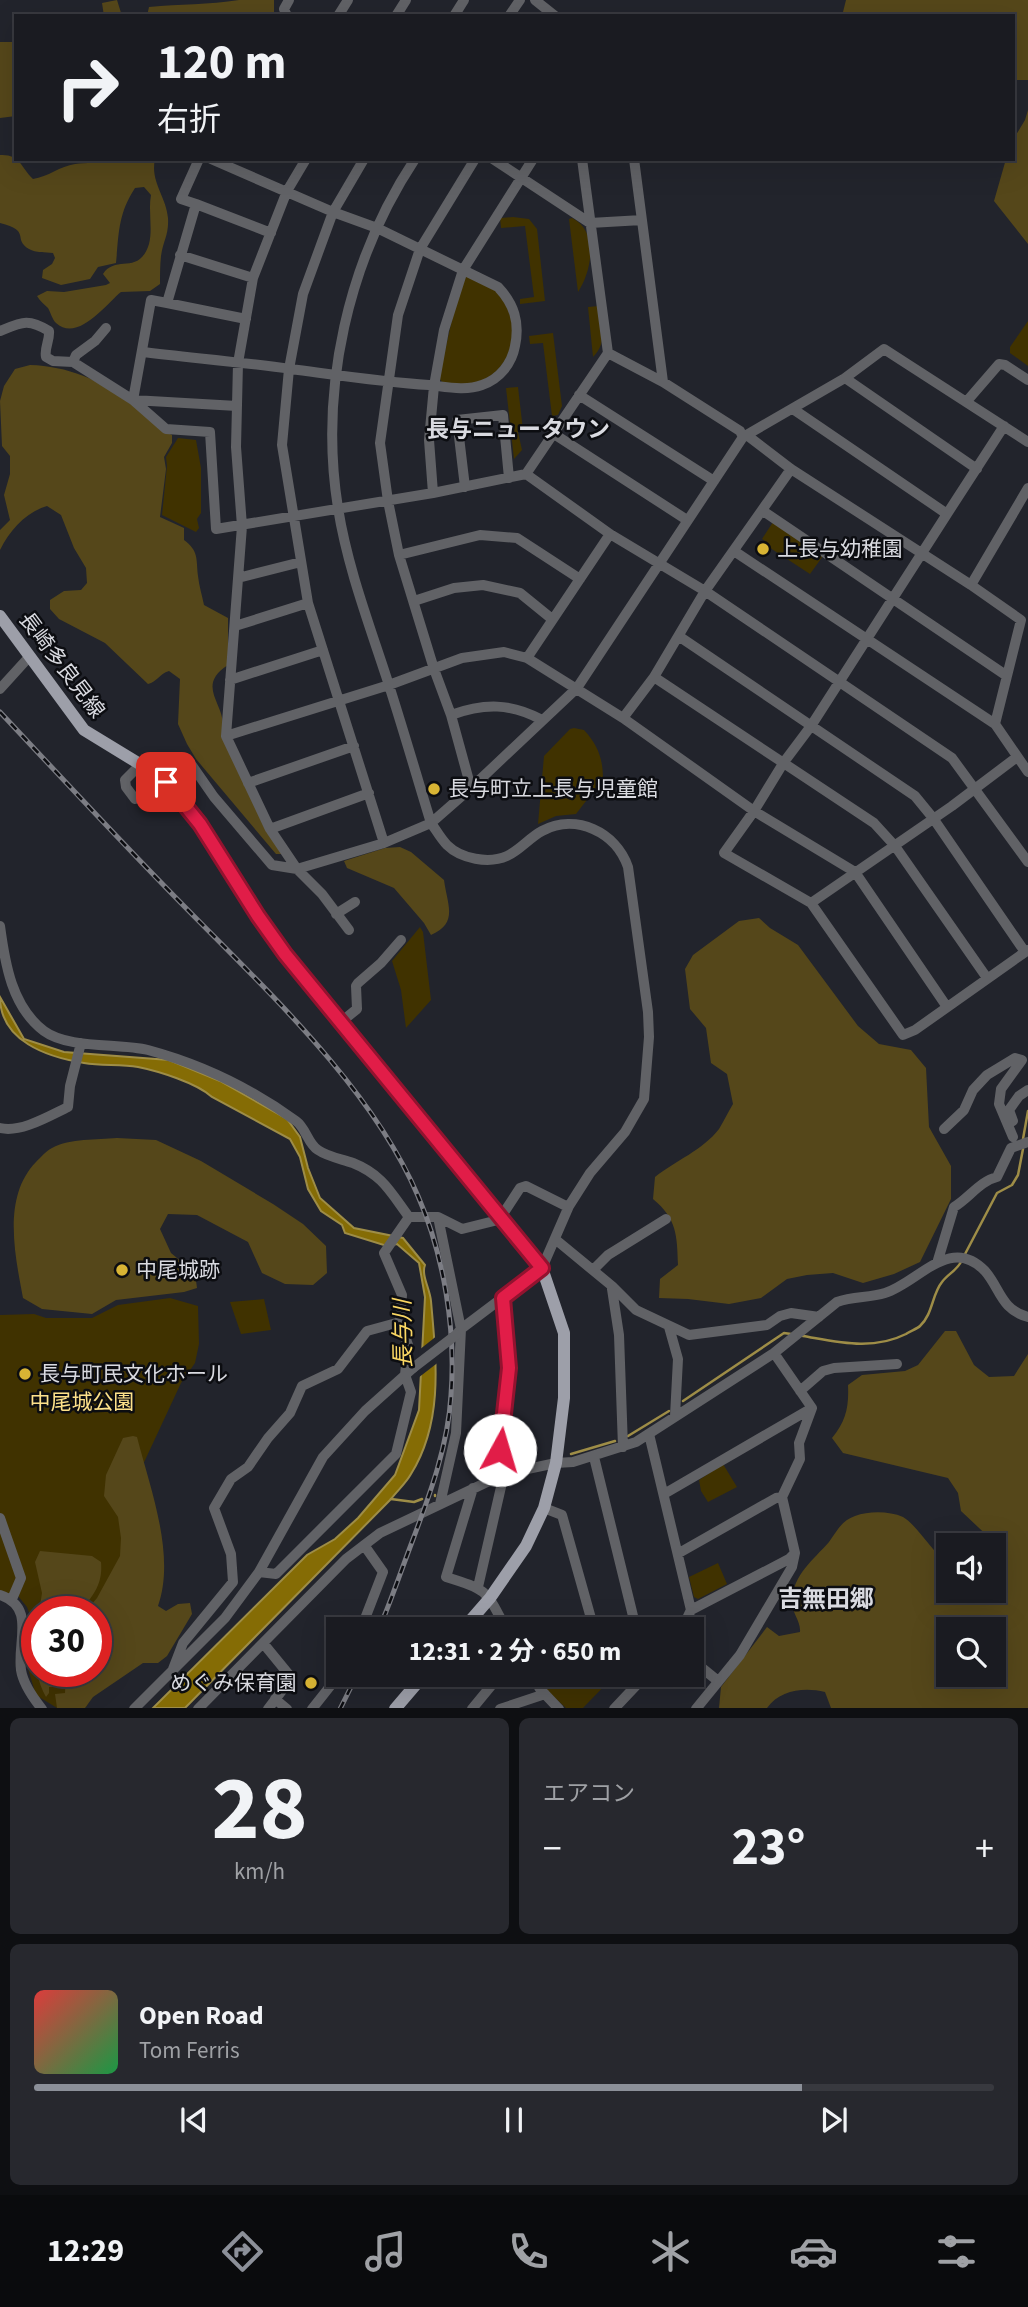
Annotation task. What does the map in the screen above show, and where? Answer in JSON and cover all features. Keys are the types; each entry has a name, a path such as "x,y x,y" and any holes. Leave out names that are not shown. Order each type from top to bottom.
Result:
{"main road":[{"name":"長崎多良見線","path":"0,616 84,730 166,782 200,824 264,925 542,1268 564,1333 564,1398 556,1462 544,1508 526,1546 473,1617"},
{"path":"397,1708 414,1687"}],"street":[{"path":"534,0 552,14"},
{"path":"198,161 181,198 271,233"},
{"path":"142,352 457,388 484,384 500,374 514,351 517,317 508,298 498,287 377,228 216,161"},
{"path":"236,170 242,161"},
{"path":"305,161 287,191 253,278 238,363 236,447 242,526 226,736 270,829 297,869 322,894 349,930"},
{"path":"363,161 333,212 303,294 289,369 282,446 308,603 384,842"},
{"path":"135,1708 225,1618 260,1572 323,1457 365,1411 409,1372 542,1268 568,1207 590,1173 625,1132 644,1099 649,1037 648,1012 628,867 624,855 611,838 596,829 578,824 556,826 541,832 506,857 478,859 455,852 445,843 431,823 357,587 338,509 331,442 339,349 349,304 377,228 414,161"},
{"path":"471,788 451,715 399,555 387,501 380,443 398,315 420,249 474,161"},
{"path":"497,161 590,223 642,220"},
{"path":"433,493 429,440 443,330 463,270 532,161"},
{"path":"0,331 17,323 30,321 49,331 46,356 53,361 73,362 133,400 166,429 210,432 216,529 433,493 526,474 608,353 582,161"},
{"path":"634,161 663,382"},
{"path":"167,303 196,204"},
{"path":"180,255 253,278"},
{"path":"133,400 151,300 246,319"},
{"path":"73,362 76,355 95,341 106,328"},
{"path":"166,782 191,764 214,797 272,865 297,869 384,842 431,823 577,688 745,436 845,378 884,349 1028,442"},
{"path":"608,353 663,382 740,431 791,469 1021,620 995,724"},
{"path":"967,401 999,364 1028,380"},
{"path":"845,378 977,469"},
{"path":"579,395 714,481"},
{"path":"133,400 237,406"},
{"path":"793,409 947,514"},
{"path":"465,487 457,420 503,415 509,478"},
{"path":"680,637 811,726 915,796 1026,951 915,1030 903,1035 811,903 724,853 811,726 1004,426"},
{"path":"554,433 687,520"},
{"path":"623,718 680,637 705,591 791,469"},
{"path":"526,474 610,534 705,591 953,758 1028,862"},
{"path":"971,585 1028,488"},
{"path":"763,511 1007,676"},
{"path":"527,658 610,534"},
{"path":"399,555 480,535 517,538 580,579"},
{"path":"734,551 995,724 1028,772"},
{"path":"238,578 301,562"},
{"path":"414,601 454,588 483,585 520,593 552,619"},
{"path":"234,626 308,603"},
{"path":"230,680 323,650"},
{"path":"226,736 480,654 504,652 527,658 623,718 754,811 855,872 947,1007"},
{"path":"0,689 29,657"},
{"path":"654,677 874,823 895,846 987,978"},
{"path":"451,715 473,706 506,707 524,710 542,720"},
{"path":"248,783 354,746"},
{"path":"811,903 1017,757"},
{"path":"135,799 126,787 125,780 140,765"},
{"path":"270,829 369,793"},
{"path":"337,914 355,902"},
{"path":"0,926 12,985 22,1007 47,1034 81,1044 143,1049 179,1059 254,1095 299,1123 317,1150 376,1174 409,1217"},
{"path":"341,1022 357,1009 358,983 381,963 401,940"},
{"path":"0,1128 7,1130 26,1127 68,1107 70,1086 77,1069 81,1044"},
{"path":"944,1129 964,1110 973,1090 987,1075 1014,1058 1022,1060 1001,1089 999,1104 1017,1143"},
{"path":"938,1260 954,1207 967,1199 987,1179 996,1177 1017,1143 1009,1110 1019,1096 1028,1090"},
{"path":"409,1217 438,1217 463,1229 502,1218 520,1188 526,1186 568,1207"},
{"path":"260,1572 276,1574 396,1454 411,1392 408,1345 400,1322 402,1295 384,1253 409,1217"},
{"path":"438,1217 459,1332 456,1433 440,1504"},
{"path":"593,1270 608,1255 666,1219"},
{"path":"555,1239 612,1286 636,1310 690,1335 767,1325 780,1316 791,1313 819,1317"},
{"path":"199,1708 346,1559 380,1533 500,1476 556,1462 573,1462 594,1457 649,1434 774,1353 837,1302 883,1294 899,1287 938,1260 962,1259 986,1272 1006,1304 1028,1317"},
{"path":"612,1286 620,1335 622,1447"},
{"path":"478,1587 500,1476 509,1368 503,1298"},
{"path":"173,1669 183,1643 233,1582 231,1554 214,1508 231,1479 248,1467 290,1413 302,1386 338,1369 368,1331 400,1322"},
{"path":"669,1327 678,1359 675,1416"},
{"path":"774,1353 811,1408"},
{"path":"800,1391 823,1371 897,1364"},
{"path":"664,1494 811,1408"},
{"path":"697,1708 740,1655 792,1567 796,1553 782,1497 800,1459 799,1443 811,1408"},
{"path":"649,1434 691,1610"},
{"path":"594,1457 634,1617"},
{"path":"473,1488 446,1577 478,1587 490,1598 500,1617"},
{"path":"679,1553 782,1497"},
{"path":"544,1508 562,1515 591,1617"},
{"path":"0,1518 21,1578 12,1599"},
{"path":"364,1545 383,1572 366,1617"},
{"path":"688,1617 691,1610 796,1553"},
{"path":"0,1595 12,1599 21,1612 22,1673 41,1708"},
{"path":"263,1643 290,1676 290,1680 269,1708"},
{"path":"704,1670 718,1681"},
{"path":"313,1708 330,1687"},
{"path":"477,1706 491,1687"},
{"path":"540,1687 558,1708"},
{"path":"615,1708 635,1687"},
{"path":"503,1708 545,1694"},
{"path":"275,1699 286,1708"}],"green space":[{"path":"500,218 529,219 537,229 545,301 520,304 520,299 534,297 525,226 501,228"},
{"path":"569,219 581,224 586,232 590,252 587,273 578,292"},
{"path":"466,276 502,295 510,307 513,319 512,343 502,365 483,380 471,384 443,383 439,378 455,306"},
{"path":"599,306 602,340 593,357 588,307"},
{"path":"1028,321 1028,366 1010,353 1010,347"},
{"path":"553,333 562,406 558,415 552,416 543,343 530,344 529,336"},
{"path":"518,387 523,430 518,432 522,450 514,459 506,388"},
{"path":"178,438 196,440 201,468 201,513 197,519 199,528 196,532 162,515 166,457"},
{"path":"773,522 823,556 810,574 764,544 762,539"},
{"path":"574,728 584,730 593,741 601,759 603,779 576,814 556,816 538,824 544,756"},
{"path":"420,927 423,932 431,1000 406,1028 401,990 392,961"},
{"name":"中尾城公園","path":"170,1298 198,1306 199,1344 195,1363 181,1383 140,1471 144,1504 103,1596 21,1596 21,1600 18,1596 0,1591 0,1315 34,1314 46,1318 92,1318 118,1305"},
{"path":"264,1299 271,1330 241,1334 230,1302"},
{"path":"723,1464 737,1487 708,1502 701,1491 699,1480"},
{"path":"718,1563 727,1584 698,1599 694,1597 689,1577"},
{"name":"中尾城公園","path":"34,1687 90,1687 87,1706 84,1708 57,1708 36,1695"},
{"path":"543,1687 603,1687 583,1708 566,1708"}],"shaded area":[{"path":"117,0 121,14 104,14 102,3"},
{"path":"274,0 274,14 147,14 149,7"},
{"path":"846,0 1028,0 1028,80 1015,80 1015,14 842,14"},
{"path":"0,42 14,42 14,116 0,118"},
{"path":"1028,110 1028,244 994,201 1005,161 1015,161 1015,137"},
{"path":"0,155 12,156 33,179 75,164 155,161 156,182 168,218 161,256 160,284 150,291 121,292 92,319 73,328 65,328 56,323 37,296 47,291 64,292 106,285 110,283 103,274 108,268 133,262 145,254 150,238 151,195 144,187 135,188 125,206 120,224 116,263 98,267 90,279 61,285 42,278 43,270 52,264 55,258 53,253 29,249 16,229 0,223"},
{"path":"30,365 70,371 95,381 119,395 155,425 172,435 172,443 164,457 166,469 160,517 184,528 184,540 196,556 204,605 228,618 228,665 214,679 214,693 223,724 284,854 276,854 196,759 187,744 178,724 180,679 169,671 148,684 105,643 59,619 50,609 50,600 64,591 81,590 87,583 86,568 74,548 61,515 47,506 32,513 14,529 0,550 0,530 10,520 4,495 10,474 10,456 2,446 0,401 4,386 15,369"},
{"path":"400,847 411,852 444,880 449,905 448,919 440,930 431,935 394,888 347,868 344,861 385,848"},
{"path":"759,918 798,945 858,1026 879,1044 911,1050 926,1068 929,1127 951,1166 951,1199 920,1262 894,1274 863,1283 833,1273 807,1275 787,1279 761,1298 729,1304 659,1298 660,1279 678,1265 674,1228 667,1214 653,1199 655,1177 712,1136 733,1104 727,1074 711,1063 706,1028 690,1009 685,969 693,955 739,921"},
{"path":"0,997 24,1039 64,1052 169,1060 220,1081 287,1119 300,1137 320,1198 354,1228 403,1238 425,1265 436,1367 433,1411 422,1454 407,1481 391,1499 185,1708 153,1708 307,1555 335,1539 358,1518 395,1475 419,1410 425,1297 419,1263 397,1244 387,1246 345,1233 342,1225 321,1211 308,1189 300,1157 290,1139 177,1078 138,1067 84,1063 41,1051 17,1036 8,1025 2,1012"},
{"path":"117,1138 156,1140 201,1161 273,1204 303,1224 326,1246 327,1273 313,1285 285,1284 262,1273 248,1242 197,1215 168,1214 160,1229 171,1253 195,1273 197,1288 116,1300 92,1314 42,1309 23,1298 14,1227 18,1192 25,1176 44,1154 59,1145"},
{"path":"945,1331 956,1331 974,1365 989,1377 1014,1376 1028,1354 1028,1708 831,1708 825,1692 809,1690 793,1691 779,1697 767,1708 719,1708 721,1687 767,1627 779,1636 800,1632 792,1605 796,1584 805,1568 840,1527 855,1516 879,1512 892,1514 903,1517 914,1526 936,1552 936,1603 1006,1603 1006,1533 984,1533 961,1511 958,1493 948,1478 843,1453 832,1438 846,1413 848,1385 862,1375 905,1371 918,1365"},
{"path":"137,1437 159,1522 164,1565 158,1606 166,1611 178,1604 190,1603 192,1614 167,1656 158,1663 143,1663 112,1684 112,1596 98,1596 120,1556 118,1517 104,1496 106,1475 123,1438"},
{"path":"40,1551 92,1556 101,1562 99,1583 92,1596 42,1596 35,1562"},
{"path":"42,1687 49,1687 46,1697"},
{"path":"65,1687 108,1687 93,1697 85,1708 57,1708 55,1694 65,1693"}],"pier":[{"path":"438,1335 440,1361 418,1378 419,1350"}],"waterway":[{"path":"1023,1139 1028,1111"},
{"path":"964,1256 997,1193 1012,1185 1018,1175 1023,1149"},
{"path":"803,1336 868,1344 906,1334 924,1321 944,1279 961,1262"},
{"path":"683,1401 784,1333 791,1334"},
{"path":"628,1436 669,1411"},
{"path":"571,1454 615,1441"},
{"path":"391,1499 414,1502 422,1499"}],"railway":[{"path":"0,712 313,1040 373,1116 398,1156 418,1196 435,1243 446,1293 452,1344 451,1395 437,1470 384,1617"},
{"path":"340,1708 351,1687"}],"place":[{"name":"上長与幼稚園","path":"763,549"},
{"name":"長与町立上長与児童館","path":"434,789"},
{"name":"中尾城跡","path":"122,1270"},
{"name":"長与町民文化ホール","path":"25,1374"},
{"name":"めぐみ保育園","path":"311,1683"}],"district":[{"name":"長与ニュータウン","path":"518,429"},
{"name":"吉無田郷","path":"826,1599"}],"route":[{"path":"166,782 200,824 285,954 542,1268 503,1298 509,1368 500,1450"}],"water label":[{"name":"長与川","path":"403,1334"}]}
